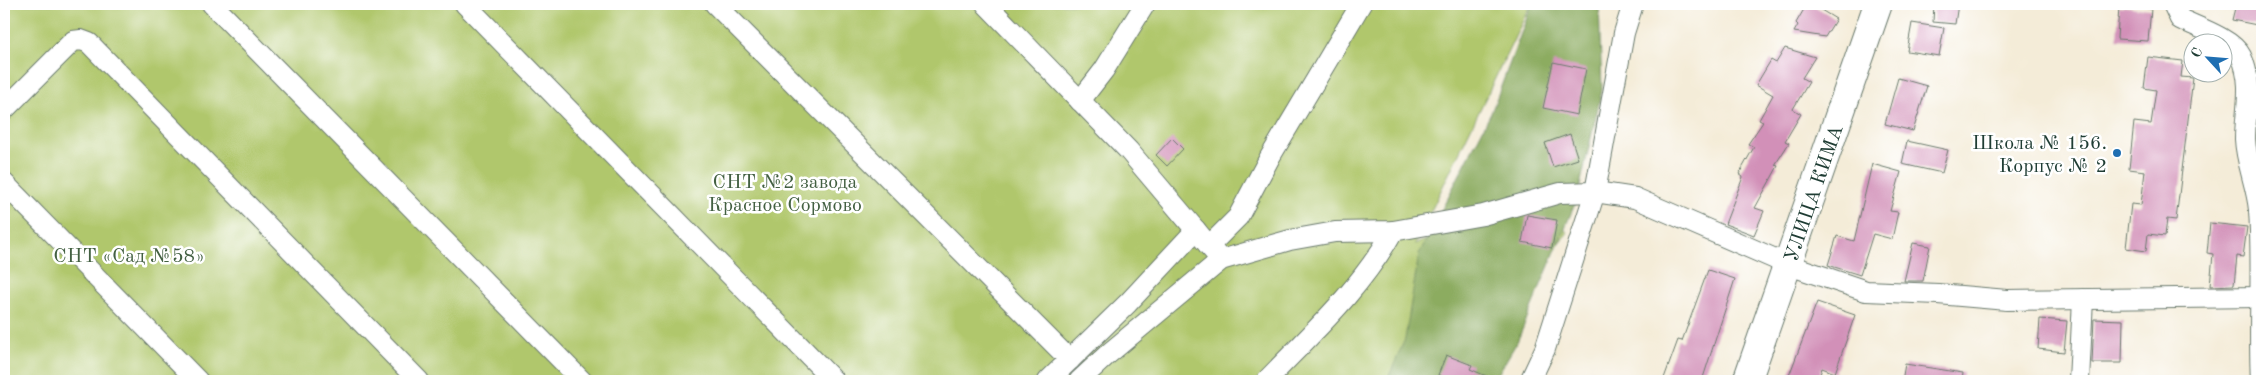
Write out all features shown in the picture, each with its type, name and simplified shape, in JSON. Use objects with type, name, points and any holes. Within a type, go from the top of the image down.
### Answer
[{"type":"main road","name":"УЛИЦА КИМА","points":[[1747,381],[1878,4]]},
{"type":"street","points":[[212,4],[582,381]]},
{"type":"street","points":[[464,4],[834,381]]},
{"type":"street","points":[[716,4],[1070,360]]},
{"type":"street","points":[[986,4],[1129,151],[1215,253]]},
{"type":"street","points":[[1080,100],[1104,70],[1145,4]]},
{"type":"street","points":[[1079,381],[1215,253],[1238,217],[1274,149],[1361,4]]},
{"type":"street","points":[[1530,381],[1544,349],[1595,192],[1624,33],[1633,4]]},
{"type":"street","points":[[2174,4],[2180,19],[2224,39],[2241,55],[2256,90],[2245,140],[2259,208],[2262,297],[2259,350],[2261,381]]},
{"type":"street","points":[[4,110],[73,41],[81,40],[89,43],[419,381]]},
{"type":"street","points":[[4,183],[198,381]]},
{"type":"street","points":[[1215,253],[1335,232],[1393,231],[1483,215],[1560,193],[1595,192],[1635,198],[1788,265],[1866,291],[1938,294],[2007,300],[2262,297]]},
{"type":"street","points":[[1048,381],[1128,303],[1196,230]]},
{"type":"street","points":[[1266,381],[1354,289],[1378,258],[1393,231]]},
{"type":"street","points":[[2079,381],[2083,298]]},
{"type":"green space","name":"СНТ №2 завода Красное Сормово","points":[[4,4],[1531,4],[1415,244],[1552,196],[1567,234],[1426,381],[4,381]]},
{"type":"green space","points":[[1532,4],[1599,4],[1602,90],[1577,199],[1517,342],[1494,381],[1387,381],[1405,339],[1419,254],[1491,113]]},
{"type":"building","points":[[1807,4],[1811,4],[1836,19],[1825,37],[1794,32],[1798,25],[1796,23]]},
{"type":"building","points":[[1934,4],[1958,4],[1955,24],[1933,22]]},
{"type":"building","points":[[2236,4],[2262,4],[2262,26],[2232,20]]},
{"type":"building","points":[[2119,6],[2151,9],[2148,41],[2117,39]]},
{"type":"building","points":[[1912,23],[1944,28],[1939,56],[1907,51]]},
{"type":"building","points":[[1785,48],[1815,57],[1802,78],[1809,82],[1793,109],[1801,114],[1785,141],[1789,143],[1775,165],[1778,166],[1755,208],[1764,211],[1754,235],[1725,224],[1743,177],[1739,174],[1754,147],[1748,144],[1763,122],[1759,120],[1773,95],[1756,85],[1771,60],[1776,63]]},
{"type":"building","points":[[2148,57],[2183,61],[2181,77],[2184,77],[2184,82],[2193,82],[2176,220],[2167,219],[2165,236],[2148,234],[2146,251],[2126,248],[2131,204],[2141,205],[2145,171],[2129,169],[2134,122],[2151,124],[2156,90],[2144,88]]},
{"type":"building","points":[[1553,62],[1586,69],[1577,115],[1543,108]]},
{"type":"building","points":[[1898,78],[1927,86],[1913,131],[1885,124]]},
{"type":"building","points":[[1570,134],[1578,159],[1553,167],[1545,143]]},
{"type":"building","points":[[1172,138],[1183,149],[1167,166],[1156,155]]},
{"type":"building","points":[[1907,141],[1948,150],[1942,173],[1902,164]]},
{"type":"building","points":[[1872,164],[1901,172],[1890,211],[1898,212],[1892,239],[1873,234],[1860,275],[1828,265],[1837,236],[1854,241]]},
{"type":"building","points":[[1527,215],[1557,220],[1552,248],[1522,242]]},
{"type":"building","points":[[2210,223],[2247,227],[2243,257],[2237,256],[2234,285],[2210,286],[2213,254],[2207,253]]},
{"type":"building","points":[[1913,243],[1930,246],[1923,281],[1904,281]]},
{"type":"building","points":[[1708,270],[1735,279],[1702,381],[1663,381],[1678,340],[1682,341]]},
{"type":"building","points":[[1817,302],[1855,315],[1835,373],[1822,368],[1818,381],[1787,381]]},
{"type":"building","points":[[2040,319],[2067,321],[2064,352],[2038,349]]},
{"type":"building","points":[[2094,319],[2123,320],[2122,363],[2092,363]]},
{"type":"building","points":[[1446,355],[1472,365],[1470,369],[1498,381],[1455,381],[1438,375]]},
{"type":"building","points":[[1905,364],[1963,373],[1962,381],[1902,381]]},
{"type":"place","name":"Школа № 156. Корпус № 2","points":[[2117,153]]},
{"type":"park label","name":"СНТ «Сад №58»","points":[[129,255]]}]
